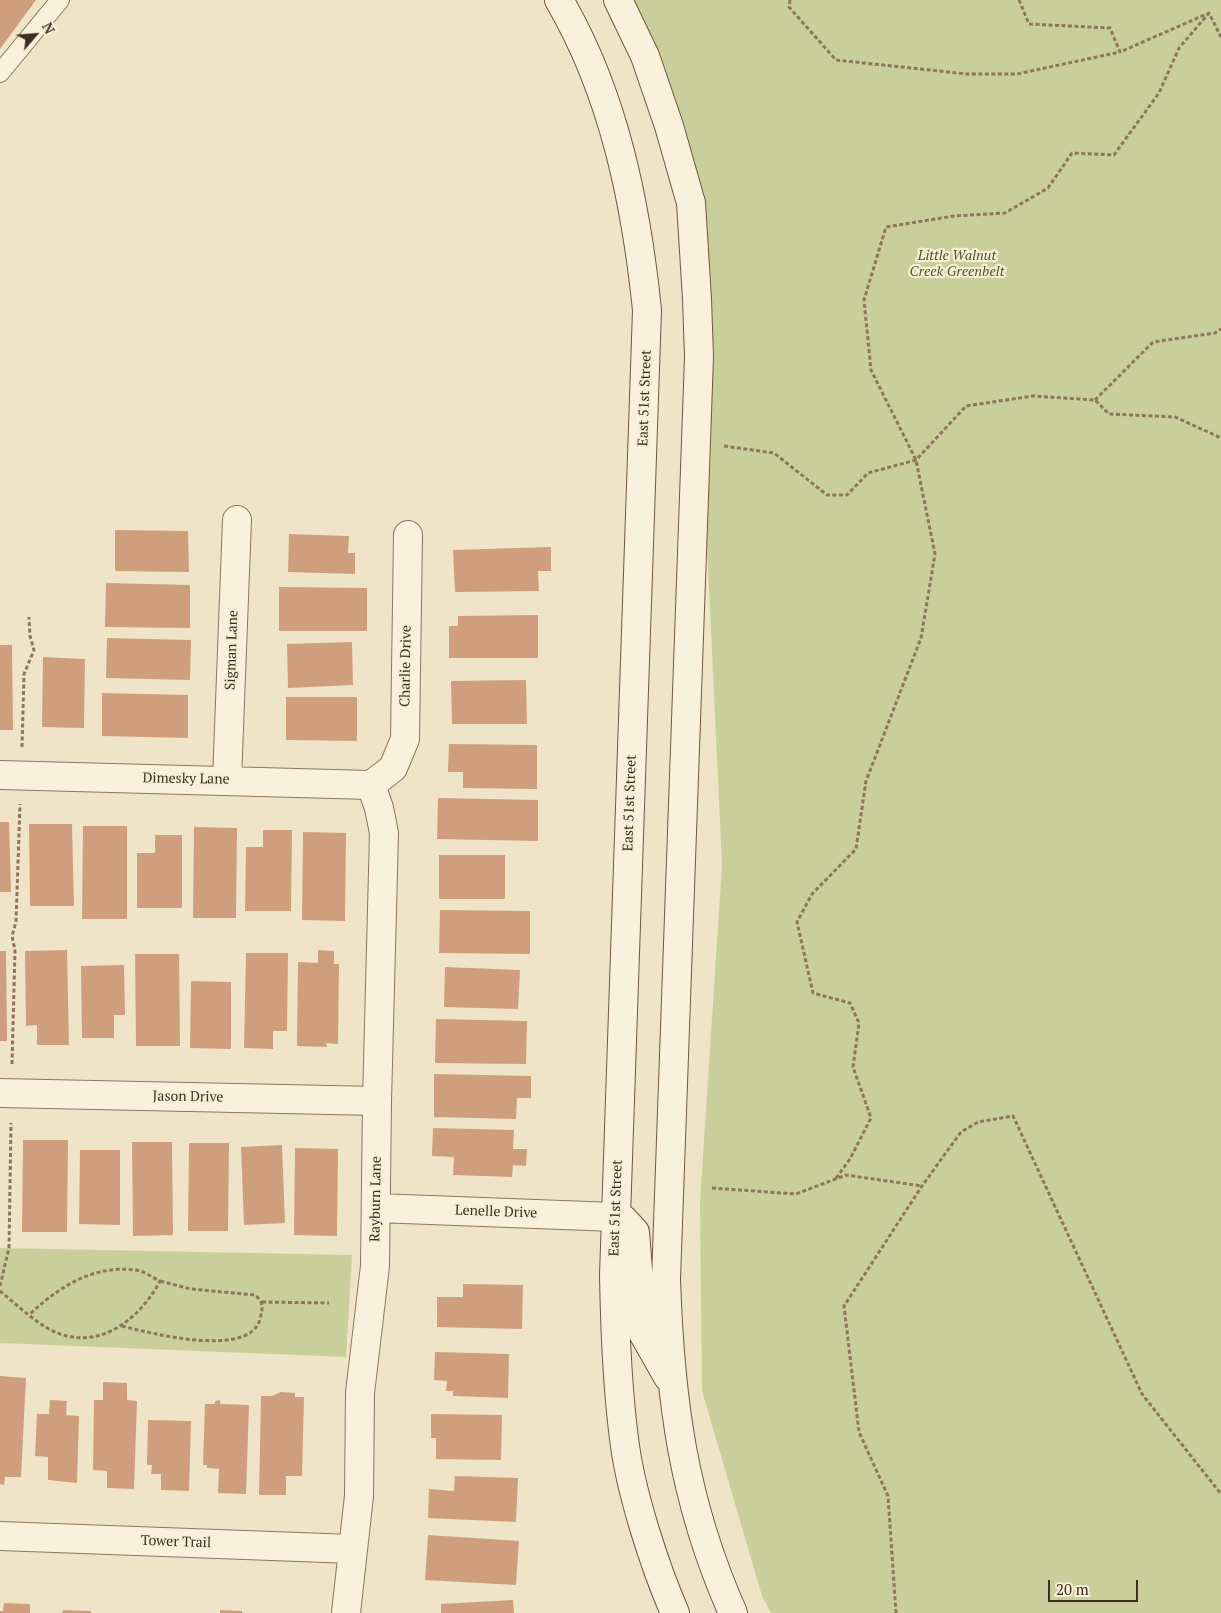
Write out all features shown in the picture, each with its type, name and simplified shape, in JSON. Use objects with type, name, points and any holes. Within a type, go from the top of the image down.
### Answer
[{"type":"street","name":"East 51st Street","points":[[559,0],[596,76],[620,149],[634,211],[647,310],[614,1275],[616,1358],[626,1447],[642,1518],[675,1613]]},
{"type":"street","points":[[618,0],[645,56],[669,126],[691,203],[699,357],[666,1279],[669,1356],[678,1433],[693,1504],[715,1573],[733,1613]]},
{"type":"street","name":"Sigman Lane","points":[[228,780],[236,520]]},
{"type":"street","name":"Charlie Drive","points":[[371,785],[393,768],[405,739],[408,535]]},
{"type":"street","name":"Dimesky Lane","points":[[0,775],[371,785]]},
{"type":"street","name":"Rayburn Lane","points":[[346,1613],[359,1496],[360,1392],[375,1266],[377,1208],[377,1101],[384,833],[379,808],[371,785]]},
{"type":"street","name":"Jason Drive","points":[[8,1092],[377,1101]]},
{"type":"street","name":"Lenelle Drive","points":[[377,1208],[615,1217]]},
{"type":"street","points":[[615,1217],[622,1219],[635,1232],[643,1333],[672,1385]]},
{"type":"street","name":"Tower Trail","points":[[0,1536],[353,1549]]},
{"type":"lane","points":[[0,73],[60,0]]},
{"type":"path","points":[[790,0],[789,7],[836,60],[940,72],[1017,74],[1120,52],[1209,13]]},
{"type":"path","points":[[1019,0],[1030,24],[1110,28],[1120,52]]},
{"type":"path","points":[[1209,13],[1221,37]]},
{"type":"path","points":[[836,1178],[850,1159],[871,1118],[852,1067],[859,1024],[850,1003],[813,993],[797,922],[812,894],[856,849],[866,781],[889,717],[921,638],[935,554],[916,460],[871,370],[864,300],[886,227],[954,216],[1005,213],[1048,188],[1072,153],[1114,155],[1159,94],[1179,48],[1209,13]]},
{"type":"path","points":[[1095,400],[1153,342],[1215,333],[1221,329]]},
{"type":"path","points":[[696,445],[737,447],[774,453],[827,495],[847,495],[868,473],[916,460],[966,406],[1033,396],[1095,400],[1109,414],[1175,417],[1221,438]]},
{"type":"path","points":[[22,753],[24,674],[34,650],[30,636],[29,617]]},
{"type":"path","points":[[0,1286],[9,1248],[8,1092],[15,950],[12,936],[16,922],[20,798]]},
{"type":"path","points":[[896,1613],[888,1496],[859,1432],[844,1306],[922,1186],[961,1132],[978,1122],[1013,1116],[1142,1394],[1221,1494]]},
{"type":"path","points":[[712,1188],[796,1194],[846,1174],[922,1186]]},
{"type":"path","points":[[30,1314],[66,1284],[87,1274],[138,1270],[160,1281],[191,1289],[242,1292],[255,1295],[262,1302],[328,1303]]},
{"type":"path","points":[[0,1291],[58,1334],[79,1338],[106,1334],[121,1326],[138,1313],[160,1281]]},
{"type":"path","points":[[121,1326],[162,1336],[209,1341],[237,1339],[250,1332],[259,1323],[262,1302]]},
{"type":"green space","name":"Little Walnut Creek Greenbelt","points":[[629,0],[1221,0],[1221,1613],[771,1613],[762,1596],[702,1391],[700,1202],[722,865],[691,203]]},
{"type":"green space","points":[[0,1248],[352,1255],[346,1357],[0,1343]]},
{"type":"building","points":[[0,0],[36,0],[0,49]]},
{"type":"building","points":[[115,530],[188,531],[189,572],[115,571]]},
{"type":"building","points":[[289,534],[349,536],[348,553],[355,553],[355,574],[288,572]]},
{"type":"building","points":[[551,547],[551,571],[538,571],[539,591],[455,592],[453,550]]},
{"type":"building","points":[[106,583],[190,585],[190,628],[105,627]]},
{"type":"building","points":[[279,587],[367,588],[367,631],[279,631]]},
{"type":"building","points":[[538,615],[538,658],[449,658],[449,626],[458,626],[458,616]]},
{"type":"building","points":[[107,638],[191,640],[190,680],[106,678]]},
{"type":"building","points":[[352,642],[353,685],[288,688],[287,644]]},
{"type":"building","points":[[0,645],[12,645],[13,730],[0,730]]},
{"type":"building","points":[[43,657],[85,659],[84,728],[42,727]]},
{"type":"building","points":[[526,680],[527,724],[452,724],[451,681]]},
{"type":"building","points":[[102,693],[188,695],[188,738],[102,736]]},
{"type":"building","points":[[286,697],[357,697],[357,741],[286,740]]},
{"type":"building","points":[[449,744],[537,745],[537,789],[463,788],[463,772],[448,772]]},
{"type":"building","points":[[438,798],[538,800],[538,841],[437,839]]},
{"type":"building","points":[[0,822],[9,822],[11,892],[0,892]]},
{"type":"building","points":[[29,824],[72,824],[74,906],[30,906]]},
{"type":"building","points":[[83,826],[127,826],[127,919],[82,919]]},
{"type":"building","points":[[194,827],[237,828],[236,918],[193,918]]},
{"type":"building","points":[[263,830],[292,830],[291,911],[245,911],[246,847],[263,847]]},
{"type":"building","points":[[303,832],[346,833],[345,921],[302,920]]},
{"type":"building","points":[[155,835],[182,835],[182,908],[137,908],[137,853],[155,853]]},
{"type":"building","points":[[439,855],[505,855],[505,899],[439,899]]},
{"type":"building","points":[[440,910],[530,911],[530,954],[439,953]]},
{"type":"building","points":[[67,950],[69,1045],[37,1045],[37,1025],[26,1026],[25,951]]},
{"type":"building","points":[[318,950],[334,951],[334,964],[339,964],[338,1044],[326,1043],[327,1047],[297,1046],[298,962],[318,963]]},
{"type":"building","points":[[0,951],[6,951],[7,1041],[0,1041]]},
{"type":"building","points":[[246,953],[288,953],[287,1031],[273,1031],[273,1049],[244,1048]]},
{"type":"building","points":[[135,954],[179,954],[180,1046],[136,1046]]},
{"type":"building","points":[[124,965],[125,1015],[114,1015],[114,1038],[82,1038],[81,966]]},
{"type":"building","points":[[445,967],[520,970],[518,1009],[444,1007]]},
{"type":"building","points":[[191,981],[231,982],[231,1049],[190,1048]]},
{"type":"building","points":[[436,1019],[527,1021],[526,1064],[435,1063]]},
{"type":"building","points":[[434,1074],[531,1076],[531,1098],[517,1098],[516,1119],[434,1117]]},
{"type":"building","points":[[433,1128],[514,1130],[513,1149],[527,1149],[526,1166],[513,1165],[512,1177],[453,1175],[454,1157],[432,1156]]},
{"type":"building","points":[[23,1140],[68,1140],[67,1232],[22,1232]]},
{"type":"building","points":[[132,1142],[172,1142],[173,1235],[133,1236]]},
{"type":"building","points":[[189,1143],[229,1143],[228,1231],[188,1231]]},
{"type":"building","points":[[282,1145],[285,1223],[244,1225],[241,1147]]},
{"type":"building","points":[[295,1148],[338,1149],[337,1236],[294,1235]]},
{"type":"building","points":[[80,1150],[120,1150],[120,1225],[79,1224]]},
{"type":"building","points":[[463,1284],[523,1285],[522,1329],[437,1327],[437,1297],[463,1297]]},
{"type":"building","points":[[435,1352],[509,1354],[508,1398],[453,1396],[453,1391],[446,1391],[447,1381],[434,1380]]},
{"type":"building","points":[[0,1376],[26,1378],[21,1477],[5,1477],[4,1485],[0,1484]]},
{"type":"building","points":[[103,1382],[127,1383],[127,1400],[137,1401],[134,1489],[107,1488],[107,1471],[93,1470],[94,1400],[103,1400]]},
{"type":"building","points":[[281,1392],[295,1393],[295,1397],[304,1397],[302,1476],[286,1476],[286,1495],[259,1495],[261,1396],[272,1396]]},
{"type":"building","points":[[50,1400],[67,1401],[66,1415],[79,1416],[77,1483],[48,1480],[48,1457],[35,1456],[37,1414],[49,1414]]},
{"type":"building","points":[[220,1400],[220,1404],[249,1405],[246,1494],[218,1493],[219,1469],[207,1468],[207,1465],[203,1465],[205,1404],[215,1404],[215,1401]]},
{"type":"building","points":[[431,1414],[502,1415],[501,1460],[436,1459],[436,1438],[431,1438]]},
{"type":"building","points":[[148,1420],[191,1421],[189,1491],[161,1490],[161,1474],[151,1474],[152,1465],[147,1465]]},
{"type":"building","points":[[455,1476],[518,1478],[516,1522],[428,1518],[429,1489],[454,1491]]},
{"type":"building","points":[[428,1535],[519,1541],[516,1585],[425,1580]]},
{"type":"building","points":[[513,1600],[514,1613],[441,1613],[441,1604]]},
{"type":"building","points":[[4,1603],[30,1604],[30,1613],[0,1613],[0,1611],[3,1611]]},
{"type":"building","points":[[63,1610],[91,1611],[91,1613],[62,1613]]},
{"type":"building","points":[[220,1610],[242,1611],[242,1613],[220,1613]]}]
